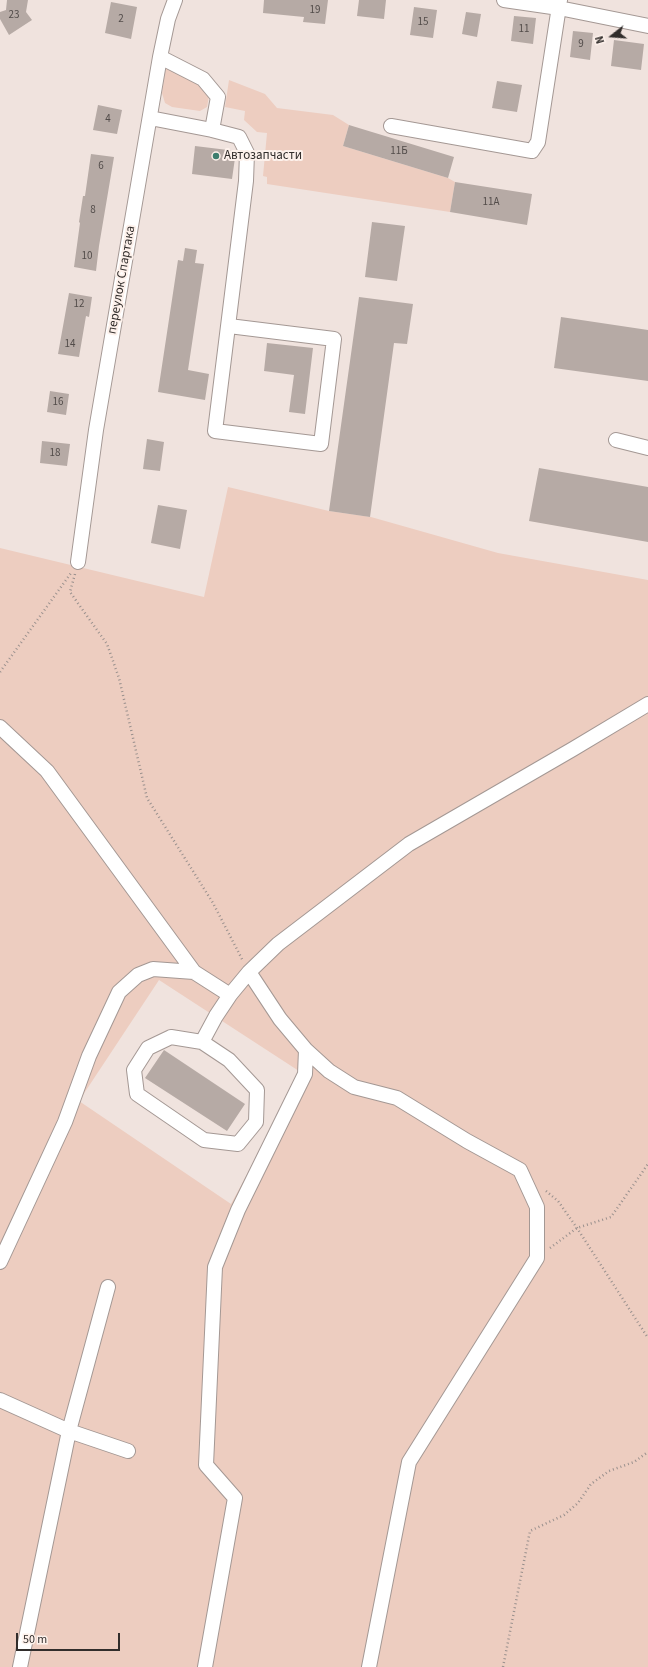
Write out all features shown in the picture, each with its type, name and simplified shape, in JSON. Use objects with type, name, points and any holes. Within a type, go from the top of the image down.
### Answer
[{"type":"street","name":"переулок Спартака","points":[[78,562],[96,430],[160,57],[168,19],[175,0]]},
{"type":"street","points":[[504,0],[560,4],[648,26]]},
{"type":"street","points":[[390,126],[532,151],[538,142],[560,4]]},
{"type":"street","points":[[160,57],[203,79],[218,97],[212,130]]},
{"type":"street","points":[[150,118],[212,130],[239,137],[247,153],[246,181],[228,326],[215,431],[321,444],[334,339],[228,326]]},
{"type":"street","points":[[616,440],[648,448]]},
{"type":"street","points":[[202,1042],[216,1016],[230,996],[249,972],[278,944],[408,844],[648,704]]},
{"type":"street","points":[[0,728],[47,771],[194,972],[230,996]]},
{"type":"street","points":[[0,1262],[65,1122],[89,1056],[119,992],[138,975],[153,969],[194,972]]},
{"type":"street","points":[[249,972],[280,1019],[306,1050],[329,1071],[354,1087],[397,1098],[467,1141],[520,1170],[537,1207],[537,1258],[409,1462],[369,1667]]},
{"type":"street","points":[[171,1036],[202,1042],[229,1060],[257,1090],[256,1122],[238,1144],[204,1140],[137,1094],[134,1070],[148,1048],[171,1036]]},
{"type":"street","points":[[205,1667],[235,1498],[206,1465],[215,1267],[238,1210],[305,1074],[306,1050]]},
{"type":"street","points":[[20,1667],[69,1431],[108,1287]]},
{"type":"street","points":[[0,1400],[69,1431],[128,1451]]},
{"type":"path","points":[[0,672],[78,562]]},
{"type":"path","points":[[78,562],[70,592],[107,644],[119,678],[147,798],[213,903],[249,972]]},
{"type":"path","points":[[537,1258],[577,1228],[611,1217],[648,1164]]},
{"type":"path","points":[[542,1188],[558,1201],[648,1338]]},
{"type":"path","points":[[503,1667],[530,1531],[564,1515],[578,1503],[591,1484],[609,1471],[634,1462],[648,1452]]},
{"type":"shaded area","points":[[166,66],[198,83],[209,96],[207,107],[200,111],[172,107],[165,103],[162,93]]},
{"type":"shaded area","points":[[229,80],[265,94],[277,108],[333,115],[349,125],[343,146],[448,178],[455,182],[450,212],[267,184],[267,177],[263,176],[267,133],[257,132],[244,120],[245,111],[225,107]]},
{"type":"shaded area","points":[[228,487],[329,511],[371,517],[498,553],[648,580],[648,1667],[0,1667],[0,548],[204,597]],"holes":[[[159,980],[302,1073],[231,1204],[79,1101]]]},
{"type":"building","points":[[7,0],[28,0],[26,12],[32,20],[9,35],[0,19],[0,12],[6,10]]},
{"type":"building","points":[[264,0],[328,0],[325,24],[303,22],[304,17],[263,13]]},
{"type":"building","points":[[359,0],[386,0],[384,19],[357,16]]},
{"type":"building","points":[[111,2],[137,7],[131,39],[105,33]]},
{"type":"building","points":[[414,7],[437,10],[433,38],[410,35]]},
{"type":"building","points":[[466,12],[481,14],[477,37],[462,34]]},
{"type":"building","points":[[514,16],[536,18],[533,44],[511,41]]},
{"type":"building","points":[[573,31],[593,33],[590,60],[570,57]]},
{"type":"building","points":[[614,40],[644,44],[641,70],[611,66]]},
{"type":"building","points":[[497,81],[522,85],[517,112],[492,108]]},
{"type":"building","points":[[98,105],[122,110],[117,134],[93,130]]},
{"type":"building","points":[[349,125],[454,157],[448,178],[343,146]]},
{"type":"building","points":[[195,146],[236,151],[232,179],[192,174]]},
{"type":"building","points":[[91,154],[114,157],[96,271],[74,267],[79,222],[83,196],[85,196]]},
{"type":"building","points":[[455,182],[532,194],[527,225],[450,212]]},
{"type":"building","points":[[372,222],[405,226],[397,281],[365,277]]},
{"type":"building","points":[[185,248],[197,250],[195,263],[204,264],[188,370],[209,374],[205,400],[158,392],[178,260],[183,261]]},
{"type":"building","points":[[69,293],[92,297],[89,317],[86,316],[79,357],[58,354]]},
{"type":"building","points":[[359,297],[413,304],[407,344],[394,343],[370,517],[329,511]]},
{"type":"building","points":[[561,317],[648,330],[648,381],[554,368]]},
{"type":"building","points":[[267,343],[313,348],[305,414],[289,412],[294,375],[264,371]]},
{"type":"building","points":[[50,391],[69,394],[66,415],[47,412]]},
{"type":"building","points":[[147,439],[164,442],[160,471],[143,469]]},
{"type":"building","points":[[42,441],[70,444],[67,466],[40,463]]},
{"type":"building","points":[[539,468],[648,487],[648,542],[529,521]]},
{"type":"building","points":[[158,505],[187,510],[180,549],[151,543]]},
{"type":"building","points":[[164,1050],[245,1104],[227,1131],[145,1078]]},
{"type":"place","name":"Автозапчасти","points":[[216,156]]}]
